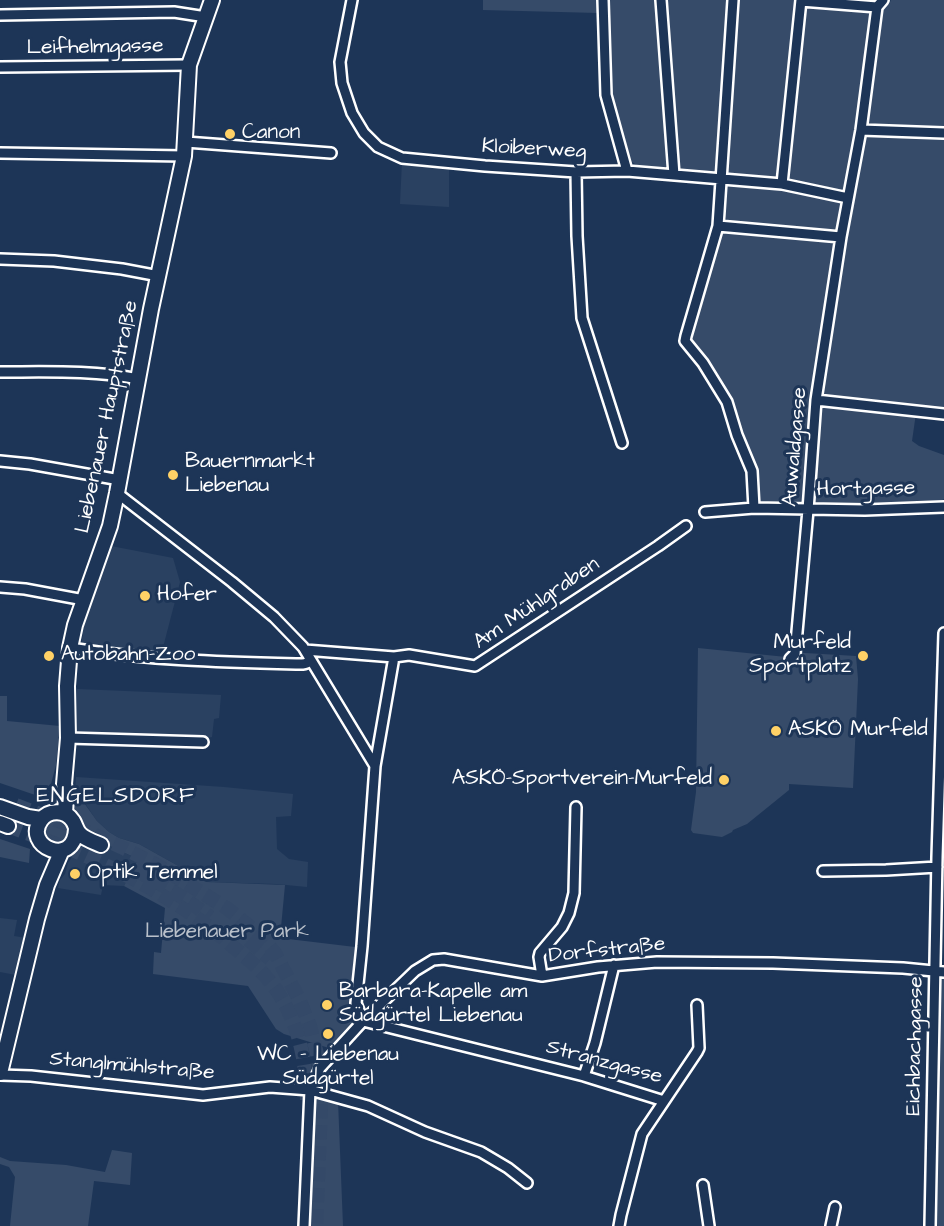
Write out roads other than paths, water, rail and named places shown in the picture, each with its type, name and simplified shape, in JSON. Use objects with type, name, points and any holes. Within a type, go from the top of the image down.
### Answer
[{"type":"main road","name":"Liebenauer Hauptstraße","points":[[49,819],[66,796],[64,784],[68,738],[68,686],[75,650],[75,625],[110,526],[119,487],[185,149],[189,66],[212,0]]},
{"type":"main road","points":[[0,800],[16,806]]},
{"type":"main road","points":[[0,807],[28,817],[73,821],[82,836],[99,848],[66,848],[54,851],[46,848],[39,841],[49,819]]},
{"type":"main road","points":[[3,822],[26,824],[49,819]]},
{"type":"main road","points":[[0,1074],[3,1047],[47,885],[66,848],[76,836],[76,829]]},
{"type":"main road","points":[[46,848],[47,885]]},
{"type":"street","name":"Kloiberweg","points":[[352,0],[340,63],[342,83],[352,113],[364,133],[378,147],[402,158],[576,172],[627,171],[782,184],[848,198]]},
{"type":"street","points":[[603,0],[606,95],[627,171]]},
{"type":"street","points":[[661,0],[674,175]]},
{"type":"street","points":[[705,512],[754,508],[752,471],[737,435],[727,402],[703,363],[686,341],[718,226],[733,0]]},
{"type":"street","points":[[782,184],[801,0],[880,3]]},
{"type":"street","name":"Auwaldgasse","points":[[790,659],[795,654],[816,400],[880,3]]},
{"type":"street","points":[[0,15],[174,12],[206,17]]},
{"type":"street","name":"Leifhelmgasse","points":[[0,67],[189,66]]},
{"type":"street","points":[[861,130],[944,133]]},
{"type":"street","points":[[0,153],[185,149],[331,153]]},
{"type":"street","points":[[576,172],[582,318],[622,443]]},
{"type":"street","points":[[718,226],[841,237]]},
{"type":"street","name":"Liebenauer Hauptstraße","points":[[0,260],[54,261],[159,276]]},
{"type":"street","points":[[0,372],[97,374],[139,379]]},
{"type":"street","points":[[816,400],[944,414]]},
{"type":"street","points":[[0,461],[30,464],[119,487],[274,618],[305,650],[375,766]]},
{"type":"street","name":"Hortgasse","points":[[754,508],[865,510],[944,507]]},
{"type":"street","name":"Am Mühlgraben","points":[[305,650],[394,657],[409,655],[475,666],[686,526]]},
{"type":"street","points":[[0,587],[26,588],[84,600]]},
{"type":"street","name":"Eichbachgasse","points":[[930,1226],[939,971],[937,867],[941,856],[944,633]]},
{"type":"street","points":[[75,650],[194,661],[305,664],[310,660]]},
{"type":"street","points":[[363,1022],[356,1003],[375,766],[394,657]]},
{"type":"street","points":[[68,738],[203,742]]},
{"type":"street","points":[[542,976],[538,957],[566,920],[574,893],[576,807]]},
{"type":"street","points":[[823,871],[937,867]]},
{"type":"street","name":"Dorfstraße","points":[[310,1090],[320,1068],[363,1022],[415,971],[433,960],[444,959],[542,976],[614,965],[657,962],[773,963],[939,971]]},
{"type":"street","points":[[584,1076],[614,965]]},
{"type":"street","name":"Stranzgasse","points":[[363,1022],[584,1076],[664,1101],[699,1048],[696,1005]]},
{"type":"street","name":"Stanglmühlstraße","points":[[0,1074],[203,1095],[270,1087],[310,1090],[369,1107],[425,1132],[481,1152],[508,1168],[527,1183]]},
{"type":"street","points":[[304,1226],[310,1090]]},
{"type":"street","points":[[619,1226],[642,1134],[664,1101]]},
{"type":"street","points":[[703,1185],[709,1226]]},
{"type":"street","points":[[831,1226],[835,1207]]},
{"type":"tunnel","points":[[16,805],[93,834],[157,865],[228,909],[259,934],[275,953],[299,999],[310,1026],[317,1054],[321,1081],[321,1108],[316,1226]]},
{"type":"tunnel","points":[[8,826],[77,852],[138,882],[197,918],[253,964],[281,997],[294,1026],[303,1057],[307,1104]]},
{"type":"tunnel","points":[[135,870],[210,917]]},
{"type":"tunnel","points":[[233,926],[270,959]]},
{"type":"place","name":"Canon","points":[[230,134]]},
{"type":"place","name":"Bauernmarkt Liebenau","points":[[173,475]]},
{"type":"place","name":"Hofer","points":[[145,596]]},
{"type":"place","name":"Autobahn-Zoo","points":[[49,656]]},
{"type":"place","name":"Murfeld Sportplatz","points":[[863,656]]},
{"type":"place","name":"ASKÖ Murfeld","points":[[776,731]]},
{"type":"place","name":"ASKÖ-Sportverein-Murfeld","points":[[724,780]]},
{"type":"place","name":"Optik Temmel","points":[[75,874]]},
{"type":"place","name":"Barbara-Kapelle am Südgürtel Liebenau","points":[[327,1005]]},
{"type":"place","name":"WC - Liebenau Südgürtel","points":[[328,1034]]},
{"type":"district","name":"ENGELSDORF","points":[[116,797]]},
{"type":"park label","name":"Liebenauer Park","points":[[227,933]]}]
